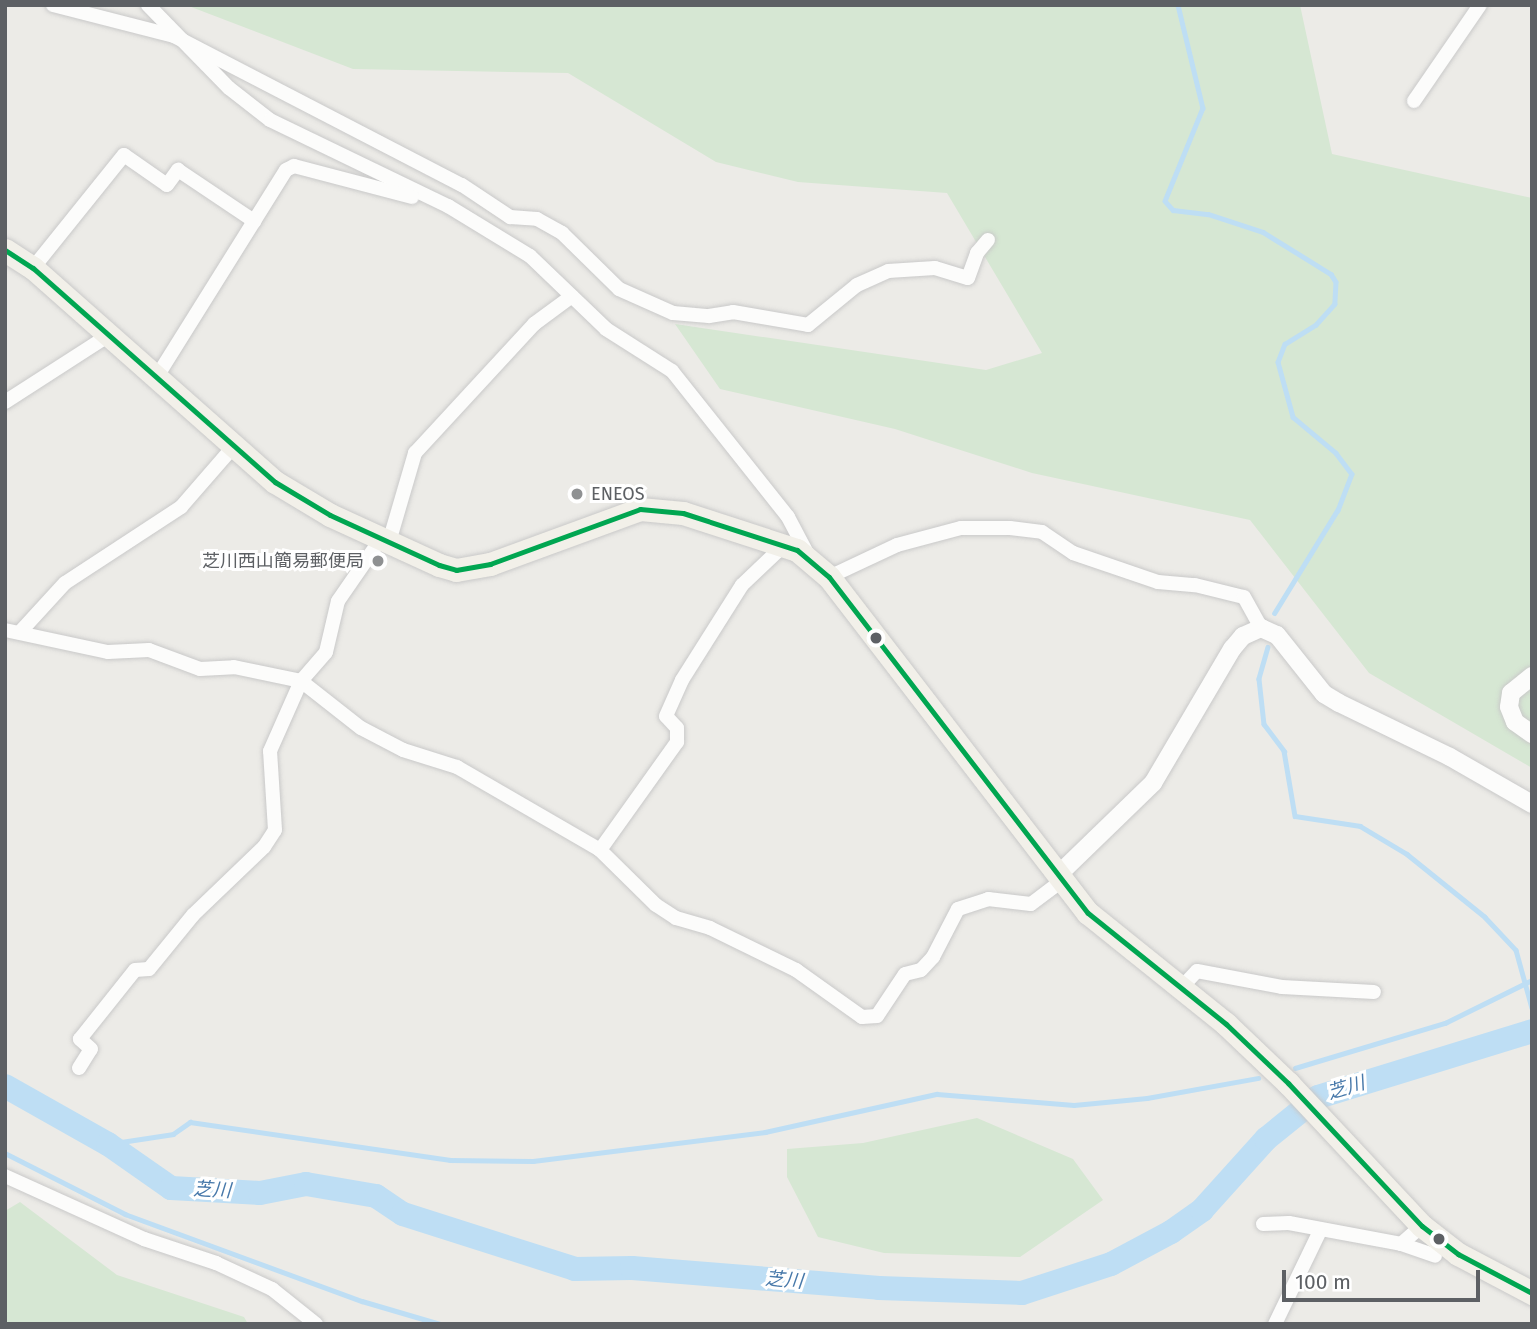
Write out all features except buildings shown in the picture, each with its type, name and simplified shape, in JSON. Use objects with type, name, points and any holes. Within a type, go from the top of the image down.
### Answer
[{"type":"main road","points":[[5,250],[33,268],[234,446],[303,500],[439,565],[472,569],[628,511],[668,509],[785,544],[821,570],[1088,913],[1181,988],[1289,1083],[1375,1180],[1422,1226],[1458,1254],[1532,1293]]},
{"type":"street","points":[[53,5],[174,36],[462,185],[510,217],[537,219],[562,233],[619,289],[673,313],[709,316],[733,312],[808,325],[857,285],[888,271],[935,268],[968,278],[977,253],[988,240]]},
{"type":"street","points":[[148,5],[174,36],[270,120],[435,202],[530,256],[606,330],[672,371],[788,517],[821,570],[897,545],[961,528],[1010,528],[1042,532],[1073,553],[1157,582],[1195,585],[1244,597],[1261,628],[1277,635],[1324,694],[1532,804]]},
{"type":"street","points":[[1413,101],[1480,5]]},
{"type":"street","points":[[33,268],[124,155],[167,186],[178,170],[254,220]]},
{"type":"street","points":[[156,378],[254,220],[294,166],[435,202]]},
{"type":"street","points":[[79,1068],[91,1049],[80,1039],[135,970],[149,969],[193,915],[264,847],[275,830],[270,751],[302,681],[326,652],[338,601],[385,540],[415,453],[534,324],[572,296]]},
{"type":"street","points":[[5,402],[109,335]]},
{"type":"street","points":[[21,631],[65,583],[181,507],[234,446]]},
{"type":"street","points":[[600,850],[677,742],[677,729],[666,716],[682,680],[742,585],[785,544]]},
{"type":"street","points":[[5,630],[21,631],[108,652],[149,650],[200,669],[234,667],[302,681],[361,728],[403,750],[457,767],[600,850],[656,905],[796,970],[862,1017],[877,1016],[905,974],[921,970],[933,957],[958,909],[988,899],[1031,904],[1059,878],[1153,783],[1232,649],[1243,636],[1261,628]]},
{"type":"street","points":[[1532,676],[1511,693],[1509,707],[1516,722],[1532,734]]},
{"type":"street","points":[[1181,988],[1198,971],[1282,987],[1374,992]]},
{"type":"street","points":[[5,1176],[144,1240],[216,1263],[261,1284],[316,1324]]},
{"type":"street","points":[[1263,1224],[1289,1223],[1320,1231],[1401,1244],[1435,1256]]},
{"type":"street","points":[[1401,1244],[1422,1226]]},
{"type":"street","points":[[1275,1324],[1320,1231]]},
{"type":"green space","points":[[186,5],[1300,5],[1332,154],[1532,198],[1532,768],[1369,673],[1250,520],[1032,473],[895,429],[720,389],[675,324],[986,370],[1042,353],[947,193],[798,182],[716,162],[568,73],[353,69]]},
{"type":"green space","points":[[977,1118],[1073,1159],[1103,1200],[1020,1257],[884,1253],[818,1237],[787,1177],[787,1149],[863,1143]]},
{"type":"green space","points":[[20,1202],[117,1275],[244,1317],[248,1324],[5,1324],[5,1211]]},
{"type":"waterway","points":[[1178,5],[1203,108],[1165,201],[1173,210],[1208,214],[1263,232],[1331,274],[1336,282],[1335,304],[1316,325],[1285,344],[1278,362],[1293,417],[1336,453],[1352,474],[1338,510],[1275,613]]},
{"type":"waterway","points":[[1268,647],[1259,679],[1264,724],[1284,751],[1295,816],[1360,826],[1407,854],[1485,917],[1516,950],[1532,1008]]},
{"type":"waterway","points":[[1295,1068],[1445,1023],[1532,980]]},
{"type":"waterway","name":"芝川","points":[[5,1086],[108,1144],[171,1188],[260,1193],[306,1184],[376,1196],[403,1214],[575,1269],[632,1268],[879,1288],[1022,1293],[1111,1264],[1171,1232],[1202,1210],[1266,1139],[1318,1097],[1532,1031]]},
{"type":"waterway","points":[[108,1144],[173,1134],[190,1122],[450,1160],[533,1161],[765,1132],[937,1094],[1074,1105],[1147,1098],[1258,1078]]},
{"type":"waterway","points":[[5,1153],[125,1214],[362,1301],[440,1324]]},
{"type":"transit line","points":[[5,250],[33,268],[275,482],[330,515],[439,565],[456,570],[490,564],[640,509],[683,513],[797,550],[829,577],[1088,913],[1226,1024],[1288,1083],[1422,1226],[1458,1254],[1532,1293]]},
{"type":"place","name":"ENEOS","points":[[577,494]]},
{"type":"place","name":"芝川西山簡易郵便局","points":[[378,561]]}]
